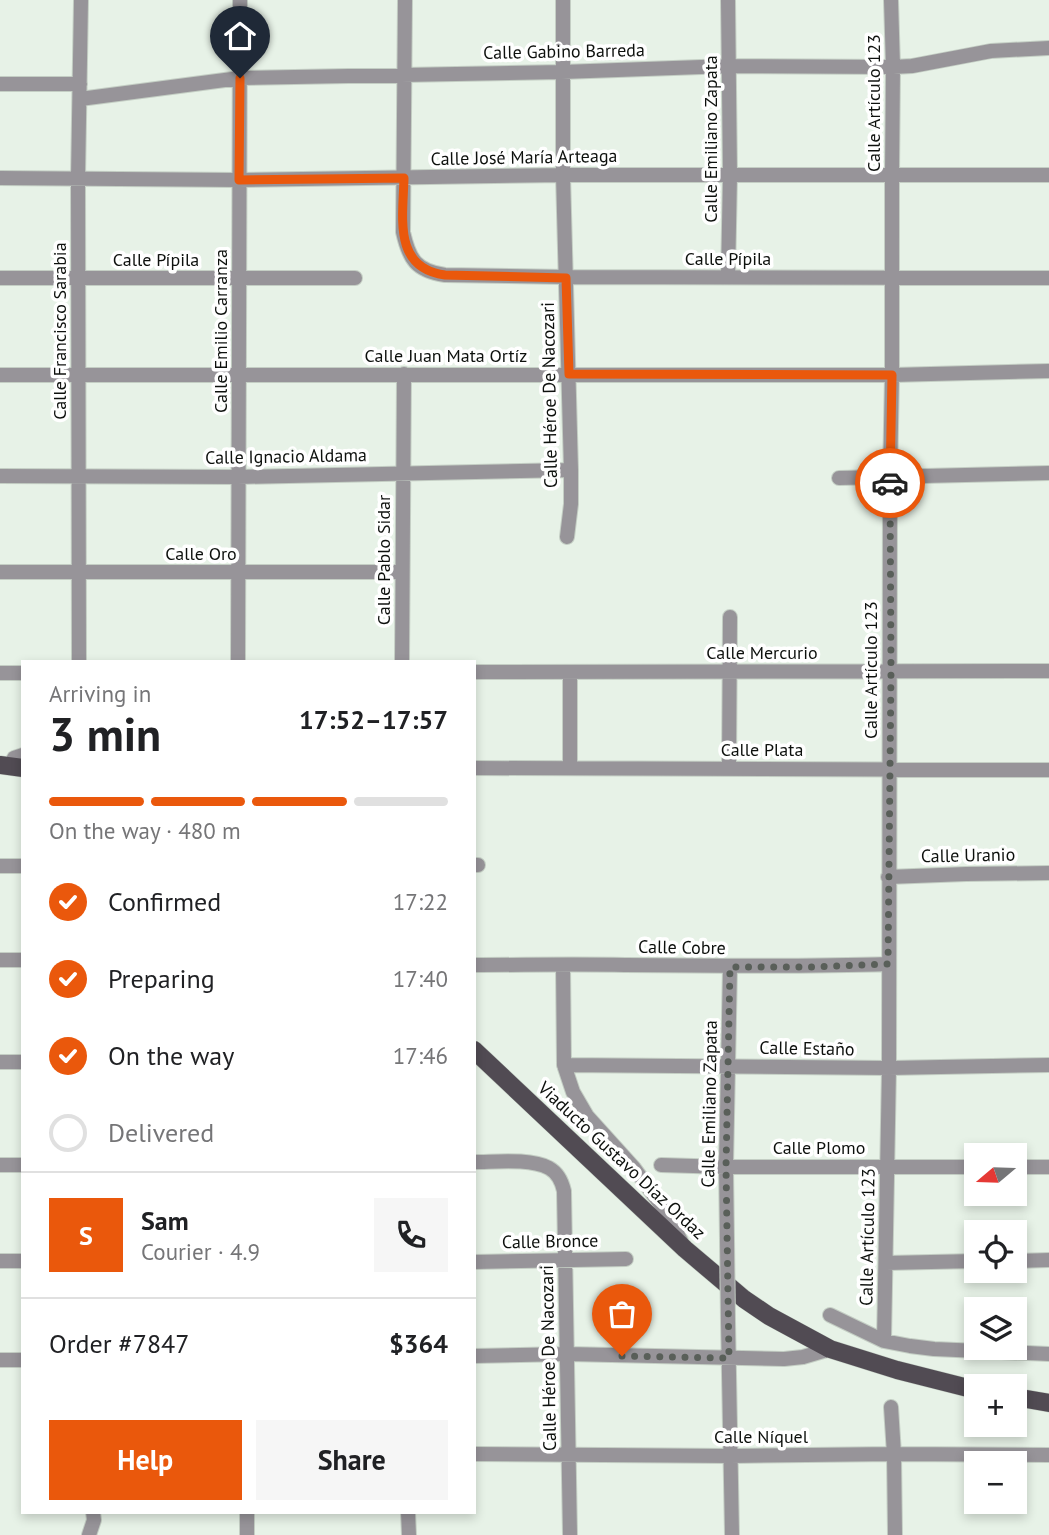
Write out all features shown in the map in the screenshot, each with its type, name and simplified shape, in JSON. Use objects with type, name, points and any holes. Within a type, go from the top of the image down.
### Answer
[{"type":"main road","name":"Viaducto Gustavo Díaz Ordaz","points":[[476,1052],[685,1249],[744,1299],[769,1316],[830,1349],[964,1387]]},
{"type":"main road","points":[[1027,1399],[1049,1403]]},
{"type":"street","name":"Calle Francisco Sarabia","points":[[79,660],[78,179],[81,0]]},
{"type":"street","name":"Calle Emilio Carranza","points":[[238,660],[240,0]]},
{"type":"street","points":[[404,178],[405,0]]},
{"type":"street","name":"Calle Héroe De Nacozari","points":[[563,0],[563,175],[572,470],[566,537]]},
{"type":"street","name":"Calle Emiliano Zapata","points":[[728,277],[729,0]]},
{"type":"street","name":"Calle Artículo 123","points":[[884,1341],[889,1068],[893,67],[891,0]]},
{"type":"street","name":"Calle Gabino Barreda","points":[[0,85],[80,92],[240,78],[729,66],[893,67],[991,51],[1049,48]]},
{"type":"street","name":"Calle José María Arteaga","points":[[0,178],[239,180],[563,175],[1049,175]]},
{"type":"street","name":"Calle Pípila","points":[[404,178],[403,232],[407,248],[419,267],[431,273],[566,278],[1049,278]]},
{"type":"street","name":"Calle Pípila","points":[[0,278],[355,278]]},
{"type":"street","name":"Calle Juan Mata Ortíz","points":[[0,375],[892,375],[1049,371]]},
{"type":"street","name":"Calle Pablo Sidar","points":[[402,660],[404,374]]},
{"type":"street","name":"Calle Ignacio Aldama","points":[[0,476],[238,477],[572,470]]},
{"type":"street","points":[[839,478],[1049,473]]},
{"type":"street","name":"Calle Oro","points":[[0,572],[402,572]]},
{"type":"street","points":[[729,768],[730,617]]},
{"type":"street","name":"Calle Mercurio","points":[[476,672],[1049,671]]},
{"type":"street","points":[[570,672],[570,768]]},
{"type":"street","points":[[0,673],[21,673]]},
{"type":"street","name":"Calle Plata","points":[[476,768],[1049,770]]},
{"type":"street","points":[[0,866],[21,866]]},
{"type":"street","name":"Calle Uranio","points":[[888,877],[1049,873]]},
{"type":"street","points":[[0,960],[21,960]]},
{"type":"street","name":"Calle Cobre","points":[[476,965],[810,967],[888,964]]},
{"type":"street","points":[[563,965],[564,1065],[573,1092],[587,1116],[642,1179],[666,1212],[685,1249]]},
{"type":"street","name":"Calle Emiliano Zapata","points":[[730,967],[726,1167],[732,1535]]},
{"type":"street","points":[[0,1062],[21,1062]]},
{"type":"street","name":"Calle Estaño","points":[[564,1065],[889,1068],[1049,1065]]},
{"type":"street","name":"Calle Héroe De Nacozari","points":[[476,1162],[531,1163],[549,1168],[556,1174],[564,1191],[570,1535]]},
{"type":"street","points":[[0,1165],[21,1165]]},
{"type":"street","name":"Calle Plomo","points":[[662,1165],[964,1167]]},
{"type":"street","points":[[1027,1167],[1049,1167]]},
{"type":"street","name":"Calle Bronce","points":[[476,1262],[626,1259]]},
{"type":"street","points":[[1027,1261],[1049,1260]]},
{"type":"street","points":[[0,1261],[21,1261]]},
{"type":"street","points":[[886,1263],[964,1261]]},
{"type":"street","points":[[830,1315],[884,1341],[921,1348],[1049,1353]]},
{"type":"street","points":[[476,1356],[568,1354],[784,1359],[830,1349]]},
{"type":"street","points":[[0,1360],[21,1360]]},
{"type":"street","points":[[891,1408],[895,1535]]},
{"type":"street","name":"Calle Níquel","points":[[476,1454],[1049,1455]]},
{"type":"street","points":[[89,1535],[93,1514]]},
{"type":"street","points":[[247,1514],[247,1535]]},
{"type":"street","points":[[408,1514],[409,1535]]},
{"type":"way so far","points":[[622,1356],[729,1358],[726,1167],[730,967],[888,964],[890,483]]},
{"type":"route","points":[[240,78],[239,180],[404,178],[403,232],[412,259],[419,267],[431,273],[445,275],[566,278],[569,374],[892,375],[890,483]]}]
